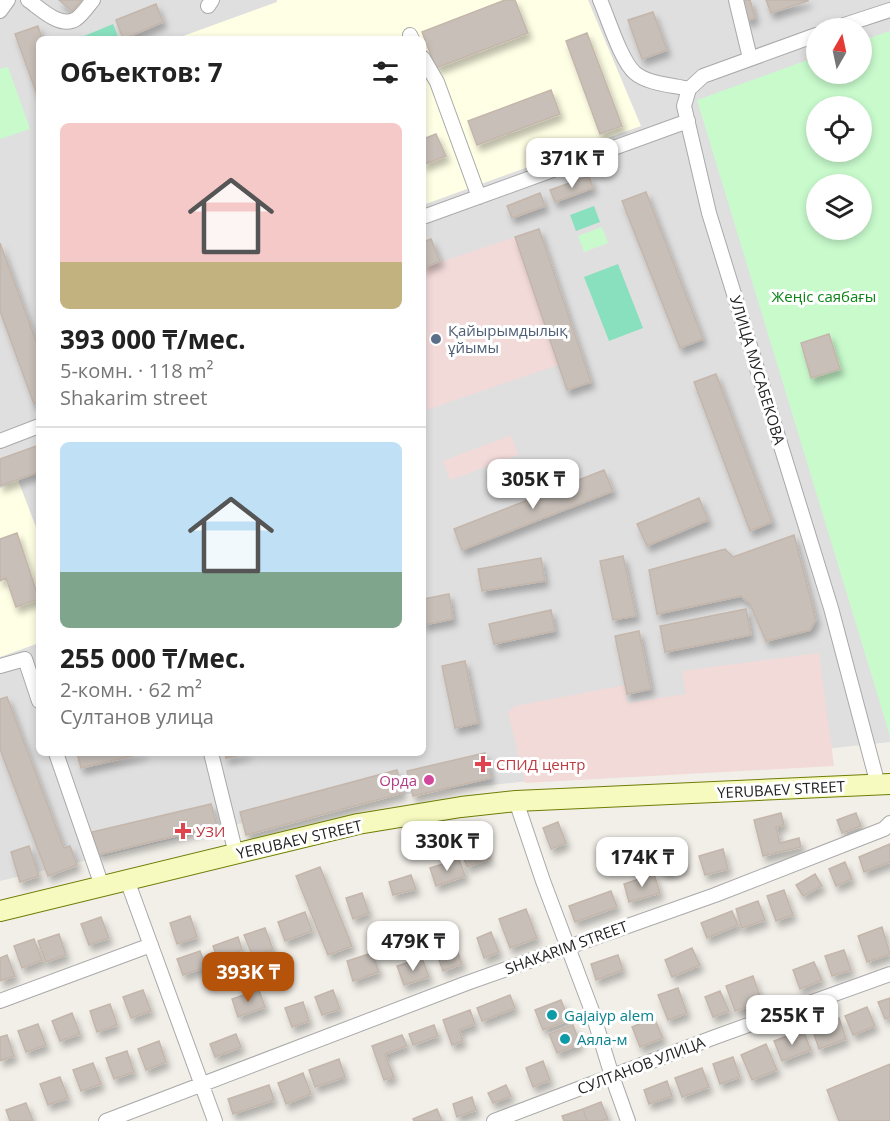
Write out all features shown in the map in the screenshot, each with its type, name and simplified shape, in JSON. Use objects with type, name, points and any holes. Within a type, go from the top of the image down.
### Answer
[{"type":"main road","name":"YERUBAEV STREET","points":[[0,911],[358,824],[516,801],[884,784]]},
{"type":"street","points":[[0,11],[8,0]]},
{"type":"street","points":[[28,0],[57,20],[67,22],[76,19],[93,0]]},
{"type":"street","points":[[600,0],[626,63],[636,74],[652,81],[689,89],[703,75],[806,38]]},
{"type":"street","points":[[735,0],[750,58]]},
{"type":"street","points":[[866,18],[890,10]]},
{"type":"street","points":[[426,63],[437,82],[479,197]]},
{"type":"street","name":"УЛИЦА МУСАБЕКОВА","points":[[689,89],[684,106],[709,213],[884,784]]},
{"type":"street","points":[[426,216],[688,121]]},
{"type":"street","points":[[0,441],[36,427]]},
{"type":"street","points":[[0,666],[25,658],[36,692]]},
{"type":"street","points":[[57,756],[102,886]]},
{"type":"street","points":[[212,756],[236,854]]},
{"type":"street","points":[[516,801],[543,881],[592,1011],[628,1121]]},
{"type":"street","name":"SHAKARIM STREET","points":[[106,1121],[568,946],[745,883],[884,829],[890,823]]},
{"type":"street","points":[[128,880],[215,1121]]},
{"type":"street","points":[[0,1000],[151,945]]},
{"type":"street","name":"СУЛТАНОВ УЛИЦА","points":[[494,1121],[890,974]]},
{"type":"shaded area","points":[[0,0],[890,0],[890,742],[326,803],[0,881]]},
{"type":"shaded area","points":[[277,0],[588,0],[641,126],[426,204],[426,36],[183,36],[277,2]]},
{"type":"shaded area","name":"Қайырымдылық ұйымы","points":[[515,237],[558,365],[426,410],[426,267]]},
{"type":"shaded area","points":[[511,435],[518,455],[450,480],[443,461]]},
{"type":"shaded area","points":[[18,480],[36,527],[36,644],[0,657],[0,488]]},
{"type":"shaded area","points":[[819,653],[834,766],[525,783],[508,712],[516,706],[625,685],[627,703],[686,694],[682,671]]},
{"type":"green space","points":[[113,24],[118,36],[84,36]]},
{"type":"green space","name":"Жеңіс саябағы","points":[[890,31],[890,736],[697,100],[806,61],[806,84],[872,84],[872,37]]},
{"type":"green space","points":[[8,67],[30,129],[0,139],[0,69]]},
{"type":"green space","points":[[594,206],[600,222],[576,231],[570,215]]},
{"type":"green space","points":[[602,227],[608,243],[584,252],[578,236]]},
{"type":"green space","points":[[618,264],[643,328],[609,341],[584,277]]},
{"type":"building","points":[[59,0],[82,0],[72,11]]},
{"type":"building","points":[[505,0],[515,0],[528,33],[436,68],[426,42],[426,36],[422,32]]},
{"type":"building","points":[[741,0],[750,0],[755,18],[746,21]]},
{"type":"building","points":[[766,0],[808,0],[808,1],[771,13]]},
{"type":"building","points":[[156,4],[163,22],[130,36],[122,36],[116,20]]},
{"type":"building","points":[[653,12],[667,50],[642,59],[628,20]]},
{"type":"building","points":[[38,26],[41,36],[36,36],[36,92],[15,34]]},
{"type":"building","points":[[587,33],[622,126],[600,134],[566,41]]},
{"type":"building","points":[[551,90],[560,114],[477,145],[468,121]]},
{"type":"building","points":[[436,134],[446,156],[426,164],[426,138]]},
{"type":"building","points":[[589,176],[593,188],[555,202],[550,190]]},
{"type":"building","points":[[646,192],[703,339],[680,348],[622,201]]},
{"type":"building","points":[[540,193],[545,206],[512,218],[507,206]]},
{"type":"building","points":[[539,229],[591,382],[567,390],[515,237]]},
{"type":"building","points":[[431,239],[440,261],[426,267],[426,241]]},
{"type":"building","points":[[0,243],[36,341],[36,403],[34,404],[0,311]]},
{"type":"building","points":[[829,334],[840,369],[811,378],[801,343]]},
{"type":"building","points":[[716,374],[772,522],[750,531],[694,382]]},
{"type":"building","points":[[36,446],[36,473],[0,486],[0,459]]},
{"type":"building","points":[[604,470],[613,491],[462,550],[454,529]]},
{"type":"building","points":[[699,498],[708,520],[647,546],[637,524]]},
{"type":"building","points":[[17,533],[36,590],[36,600],[16,607],[6,578],[0,581],[0,539]]},
{"type":"building","points":[[794,535],[816,620],[810,630],[766,641],[750,604],[741,596],[657,614],[649,570],[725,549],[733,557]]},
{"type":"building","points":[[623,556],[636,616],[613,620],[600,561]]},
{"type":"building","points":[[541,558],[545,581],[482,591],[478,569]]},
{"type":"building","points":[[449,594],[453,619],[426,624],[426,598]]},
{"type":"building","points":[[746,609],[751,635],[665,652],[660,626]]},
{"type":"building","points":[[551,610],[555,631],[494,644],[489,624]]},
{"type":"building","points":[[639,631],[651,689],[627,694],[615,636]]},
{"type":"building","points":[[465,661],[478,723],[455,728],[442,666]]},
{"type":"building","points":[[7,697],[64,848],[70,846],[77,865],[48,876],[0,749],[0,699]]},
{"type":"building","points":[[485,753],[491,778],[413,796],[407,771]]},
{"type":"building","points":[[78,756],[132,756],[81,768]]},
{"type":"building","points":[[397,770],[403,793],[246,835],[240,812]]},
{"type":"building","points":[[211,804],[217,826],[97,855],[92,832]]},
{"type":"building","points":[[781,813],[784,825],[776,827],[780,843],[799,838],[801,847],[763,856],[754,820]]},
{"type":"building","points":[[856,813],[861,826],[842,833],[837,820]]},
{"type":"building","points":[[558,822],[566,843],[551,849],[543,828]]},
{"type":"building","points":[[890,844],[890,862],[864,872],[859,857]]},
{"type":"building","points":[[29,846],[39,876],[20,882],[11,852]]},
{"type":"building","points":[[486,848],[490,859],[467,867],[463,856]]},
{"type":"building","points":[[680,848],[685,867],[663,873],[657,854]]},
{"type":"building","points":[[723,849],[728,869],[705,875],[699,856]]},
{"type":"building","points":[[459,859],[465,876],[436,886],[430,868]]},
{"type":"building","points":[[845,862],[852,879],[836,886],[829,869]]},
{"type":"building","points":[[320,867],[352,946],[328,955],[296,876]]},
{"type":"building","points":[[654,874],[660,893],[629,902],[624,884]]},
{"type":"building","points":[[815,874],[822,886],[803,896],[796,885]]},
{"type":"building","points":[[411,875],[416,889],[393,895],[389,882]]},
{"type":"building","points":[[784,890],[793,915],[776,921],[767,896]]},
{"type":"building","points":[[611,891],[617,907],[575,922],[569,906]]},
{"type":"building","points":[[362,893],[369,913],[353,919],[346,898]]},
{"type":"building","points":[[758,901],[765,920],[742,928],[736,909]]},
{"type":"building","points":[[526,909],[537,938],[510,948],[499,919]]},
{"type":"building","points":[[732,911],[738,925],[707,938],[701,923]]},
{"type":"building","points":[[305,912],[312,931],[285,941],[278,922]]},
{"type":"building","points":[[190,916],[197,937],[177,944],[170,923]]},
{"type":"building","points":[[101,917],[109,938],[89,945],[81,924]]},
{"type":"building","points":[[882,927],[890,954],[867,962],[858,936]]},
{"type":"building","points":[[265,928],[273,949],[253,957],[244,935]]},
{"type":"building","points":[[491,932],[499,952],[484,958],[477,938]]},
{"type":"building","points":[[59,934],[66,955],[46,962],[38,941]]},
{"type":"building","points":[[238,937],[242,950],[226,956],[228,963],[220,966],[213,946]]},
{"type":"building","points":[[34,939],[42,960],[22,968],[14,946]]},
{"type":"building","points":[[692,948],[700,965],[672,977],[665,960]]},
{"type":"building","points":[[457,950],[462,964],[443,971],[438,957]]},
{"type":"building","points":[[844,950],[851,970],[832,976],[825,956]]},
{"type":"building","points":[[200,951],[206,967],[183,975],[177,959]]},
{"type":"building","points":[[372,953],[379,972],[353,981],[347,961]]},
{"type":"building","points":[[7,955],[15,976],[0,981],[0,958]]},
{"type":"building","points":[[618,955],[623,970],[596,980],[591,964]]},
{"type":"building","points":[[422,958],[429,977],[404,985],[397,966]]},
{"type":"building","points":[[814,962],[822,980],[800,989],[793,970]]},
{"type":"building","points":[[753,976],[762,1002],[735,1011],[726,986]]},
{"type":"building","points":[[678,988],[687,1013],[668,1020],[658,995]]},
{"type":"building","points":[[143,990],[151,1011],[131,1018],[123,997]]},
{"type":"building","points":[[259,990],[265,1007],[238,1017],[232,999]]},
{"type":"building","points":[[333,990],[340,1009],[322,1015],[315,997]]},
{"type":"building","points":[[720,991],[729,1011],[713,1017],[705,997]]},
{"type":"building","points":[[510,995],[515,1008],[482,1021],[477,1008]]},
{"type":"building","points":[[890,998],[890,1017],[885,1019],[878,1002]]},
{"type":"building","name":"Gajaiyp alem","points":[[561,1000],[569,1020],[543,1030],[535,1010]]},
{"type":"building","points":[[303,1002],[309,1021],[292,1027],[285,1008]]},
{"type":"building","points":[[110,1004],[117,1025],[97,1032],[90,1011]]},
{"type":"building","points":[[867,1007],[875,1026],[853,1035],[845,1016]]},
{"type":"building","points":[[470,1010],[475,1024],[459,1030],[463,1041],[452,1045],[443,1020]]},
{"type":"building","points":[[72,1013],[80,1034],[60,1041],[52,1021]]},
{"type":"building","points":[[654,1018],[663,1038],[640,1047],[632,1027]]},
{"type":"building","points":[[839,1018],[846,1039],[819,1049],[812,1028]]},
{"type":"building","points":[[38,1024],[46,1045],[26,1052],[18,1031]]},
{"type":"building","points":[[434,1025],[438,1036],[413,1045],[409,1034]]},
{"type":"building","name":"Аяла-м","points":[[573,1025],[580,1044],[557,1053],[549,1034]]},
{"type":"building","points":[[803,1030],[811,1050],[782,1061],[774,1041]]},
{"type":"building","points":[[236,1034],[241,1047],[215,1057],[210,1044]]},
{"type":"building","points":[[7,1035],[14,1056],[0,1061],[0,1037]]},
{"type":"building","points":[[402,1035],[407,1046],[385,1054],[394,1077],[384,1080],[372,1046]]},
{"type":"building","points":[[159,1041],[166,1062],[146,1070],[138,1049]]},
{"type":"building","points":[[766,1044],[777,1070],[752,1080],[741,1055]]},
{"type":"building","points":[[127,1051],[134,1072],[114,1079],[106,1058]]},
{"type":"building","points":[[733,1057],[740,1077],[720,1084],[713,1064]]},
{"type":"building","points":[[339,1059],[345,1077],[315,1087],[309,1070]]},
{"type":"building","points":[[543,1061],[550,1080],[533,1087],[526,1068]]},
{"type":"building","points":[[93,1063],[101,1084],[81,1091],[73,1070]]},
{"type":"building","points":[[890,1064],[890,1121],[839,1121],[827,1090]]},
{"type":"building","points":[[702,1068],[709,1087],[682,1097],[675,1078]]},
{"type":"building","points":[[303,1073],[311,1094],[286,1104],[278,1083]]},
{"type":"building","points":[[60,1077],[68,1098],[48,1105],[40,1084]]},
{"type":"building","points":[[667,1081],[672,1096],[649,1104],[644,1090]]},
{"type":"building","points":[[269,1085],[274,1100],[233,1114],[228,1099]]},
{"type":"building","points":[[506,1085],[511,1096],[493,1103],[488,1093]]},
{"type":"building","points":[[472,1097],[476,1110],[457,1117],[453,1104]]},
{"type":"building","points":[[601,1102],[608,1119],[587,1121],[583,1109]]},
{"type":"building","points":[[26,1103],[33,1121],[10,1121],[6,1110]]},
{"type":"building","points":[[437,1109],[442,1121],[414,1121],[413,1119]]},
{"type":"building","points":[[583,1109],[587,1121],[564,1121],[562,1116]]},
{"type":"place","name":"Қайырымдылық ұйымы","points":[[436,339]]},
{"type":"place","name":"СПИД центр","points":[[483,764]]},
{"type":"place","name":"Орда","points":[[429,780]]},
{"type":"place","name":"УЗИ","points":[[183,831]]},
{"type":"place","name":"Gajaiyp alem","points":[[552,1015]]},
{"type":"place","name":"Аяла-м","points":[[565,1039]]}]
